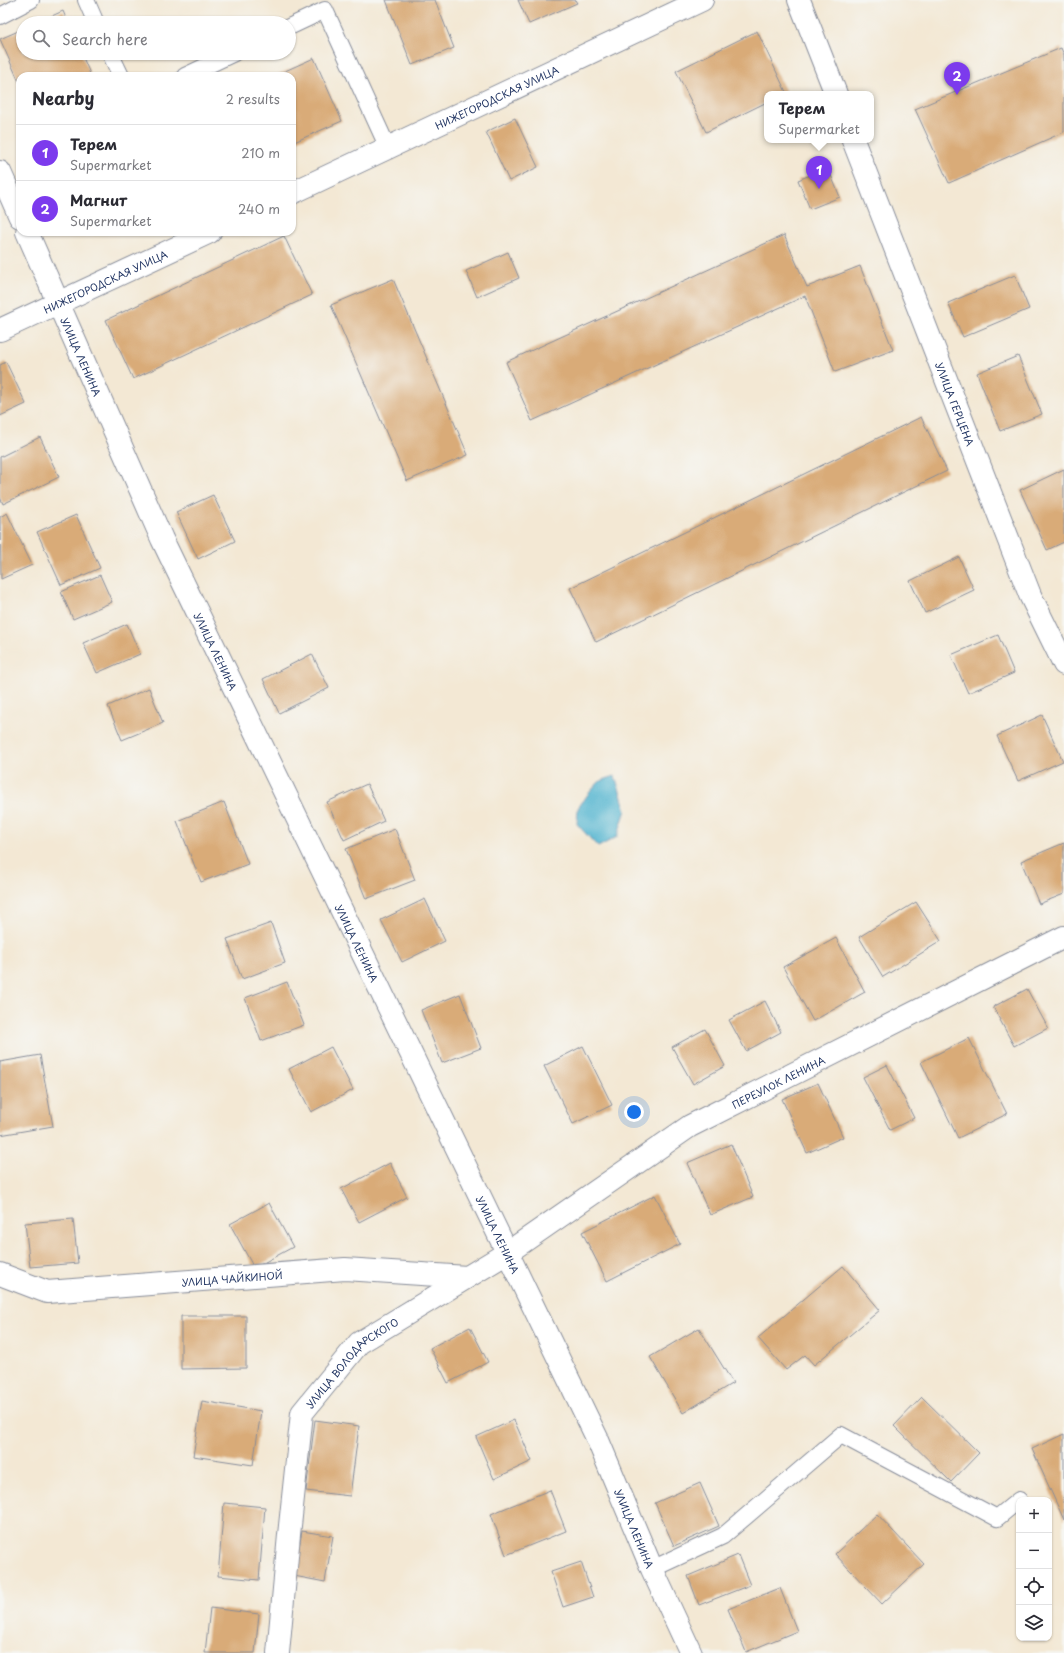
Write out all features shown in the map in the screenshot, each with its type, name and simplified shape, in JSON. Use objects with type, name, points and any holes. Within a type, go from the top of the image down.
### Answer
[{"type":"street","name":"НИЖЕГОРОДСКАЯ УЛИЦА","points":[[296,191],[702,0]]},
{"type":"street","points":[[799,0],[835,91]]},
{"type":"street","name":"УЛИЦА ГЕРЦЕНА","points":[[855,143],[1030,595],[1064,664]]},
{"type":"street","points":[[0,172],[16,208]]},
{"type":"street","name":"УЛИЦА ЛЕНИНА","points":[[28,236],[162,539],[597,1438],[652,1569],[691,1653]]},
{"type":"street","name":"НИЖЕГОРОДСКАЯ УЛИЦА","points":[[0,330],[201,236]]},
{"type":"street","name":"ПЕРЕУЛОК ЛЕНИНА","points":[[507,1253],[690,1126],[1064,937]]},
{"type":"street","name":"УЛИЦА ВОЛОДАРСКОГО","points":[[278,1653],[302,1413],[359,1342],[507,1253]]},
{"type":"street","name":"УЛИЦА ЧАЙКИНОЙ","points":[[0,1274],[47,1292],[345,1269],[467,1277]]},
{"type":"lane","points":[[0,16],[31,0]]},
{"type":"lane","points":[[86,0],[93,16]]},
{"type":"lane","points":[[296,24],[325,10],[388,148]]},
{"type":"lane","points":[[113,60],[119,72]]},
{"type":"lane","points":[[194,72],[219,60]]},
{"type":"lane","points":[[652,1569],[723,1536],[841,1435],[997,1518],[1016,1503]]},
{"type":"water","points":[[615,776],[626,810],[617,837],[598,847],[577,824],[578,808],[600,781]]},
{"type":"building","points":[[386,0],[435,0],[454,48],[412,65]]},
{"type":"building","points":[[518,0],[575,0],[577,3],[529,24]]},
{"type":"building","points":[[63,11],[65,16],[52,16]]},
{"type":"building","points":[[757,31],[786,91],[764,91],[764,103],[706,132],[676,71]]},
{"type":"building","points":[[16,32],[16,60],[84,60],[89,72],[16,72],[16,75],[0,39]]},
{"type":"building","points":[[1061,48],[1064,55],[1064,132],[949,183],[915,109]]},
{"type":"building","points":[[314,58],[342,121],[296,141],[296,72],[283,72]]},
{"type":"building","points":[[515,118],[538,167],[509,181],[486,132]]},
{"type":"building","points":[[828,168],[840,197],[810,209],[798,180]]},
{"type":"building","points":[[784,235],[807,287],[860,266],[893,350],[835,372],[805,296],[532,421],[506,362]]},
{"type":"building","points":[[284,236],[312,295],[133,379],[106,320]]},
{"type":"building","points":[[508,252],[519,278],[477,297],[466,271]]},
{"type":"building","points":[[1015,275],[1029,309],[963,337],[948,303]]},
{"type":"building","points":[[393,279],[468,455],[407,481],[331,305]]},
{"type":"building","points":[[1018,356],[1042,414],[1000,431],[977,373]]},
{"type":"building","points":[[6,362],[26,404],[0,416],[0,365]]},
{"type":"building","points":[[921,417],[947,471],[596,642],[570,588]]},
{"type":"building","points":[[40,437],[59,477],[3,504],[0,497],[0,457]]},
{"type":"building","points":[[1064,469],[1064,542],[1047,550],[1020,490]]},
{"type":"building","points":[[213,495],[235,541],[198,559],[176,512]]},
{"type":"building","points":[[7,513],[32,565],[1,579],[0,517]]},
{"type":"building","points":[[76,515],[100,568],[61,585],[37,532]]},
{"type":"building","points":[[959,557],[974,590],[925,613],[910,581]]},
{"type":"building","points":[[100,575],[112,602],[73,619],[61,592]]},
{"type":"building","points":[[127,624],[140,654],[97,673],[83,643]]},
{"type":"building","points":[[998,635],[1014,673],[968,693],[951,655]]},
{"type":"building","points":[[312,654],[329,688],[279,713],[263,679]]},
{"type":"building","points":[[149,688],[163,723],[122,740],[108,706]]},
{"type":"building","points":[[1042,715],[1063,761],[1018,781],[997,736]]},
{"type":"building","points":[[367,784],[384,821],[344,840],[327,802]]},
{"type":"building","points":[[224,802],[248,864],[201,882],[177,821]]},
{"type":"building","points":[[395,829],[415,880],[366,899],[346,849]]},
{"type":"building","points":[[1064,843],[1064,894],[1039,904],[1021,861]]},
{"type":"building","points":[[425,899],[445,941],[402,962],[381,920]]},
{"type":"building","points":[[916,902],[941,941],[883,977],[859,937]]},
{"type":"building","points":[[271,923],[285,963],[242,979],[227,939]]},
{"type":"building","points":[[836,938],[865,992],[813,1021],[783,967]]},
{"type":"building","points":[[287,982],[304,1025],[261,1041],[245,998]]},
{"type":"building","points":[[1027,989],[1048,1028],[1014,1046],[993,1007]]},
{"type":"building","points":[[460,994],[481,1048],[442,1063],[421,1010]]},
{"type":"building","points":[[765,1001],[781,1032],[746,1051],[729,1020]]},
{"type":"building","points":[[705,1029],[725,1066],[693,1084],[672,1047]]},
{"type":"building","points":[[969,1038],[1007,1114],[958,1138],[921,1062]]},
{"type":"building","points":[[583,1046],[612,1105],[573,1124],[544,1066]]},
{"type":"building","points":[[331,1047],[353,1090],[311,1112],[289,1069]]},
{"type":"building","points":[[40,1055],[53,1126],[0,1135],[0,1062]]},
{"type":"building","points":[[887,1065],[914,1118],[890,1130],[863,1077]]},
{"type":"building","points":[[818,1083],[843,1137],[807,1153],[782,1099]]},
{"type":"building","points":[[731,1144],[753,1197],[710,1215],[687,1163]]},
{"type":"building","points":[[390,1163],[407,1197],[359,1222],[341,1189]]},
{"type":"building","points":[[655,1195],[680,1244],[607,1281],[582,1232]]},
{"type":"building","points":[[269,1203],[293,1247],[254,1268],[230,1224]]},
{"type":"building","points":[[73,1219],[78,1263],[30,1267],[25,1223]]},
{"type":"building","points":[[843,1266],[880,1310],[814,1365],[805,1355],[786,1370],[758,1338]]},
{"type":"building","points":[[181,1316],[246,1316],[246,1368],[181,1369]]},
{"type":"building","points":[[470,1327],[488,1362],[448,1383],[430,1348]]},
{"type":"building","points":[[699,1328],[733,1383],[683,1413],[650,1357]]},
{"type":"building","points":[[922,1397],[979,1453],[951,1482],[894,1426]]},
{"type":"building","points":[[202,1401],[261,1411],[253,1465],[193,1456]]},
{"type":"building","points":[[315,1420],[359,1426],[350,1496],[306,1491]]},
{"type":"building","points":[[514,1420],[532,1461],[494,1479],[476,1437]]},
{"type":"building","points":[[1064,1434],[1064,1520],[1032,1449]]},
{"type":"building","points":[[700,1483],[719,1526],[674,1546],[655,1503]]},
{"type":"building","points":[[550,1490],[566,1531],[506,1555],[491,1514]]},
{"type":"building","points":[[224,1503],[265,1507],[259,1580],[218,1576]]},
{"type":"building","points":[[877,1514],[924,1564],[882,1604],[835,1554]]},
{"type":"building","points":[[302,1531],[333,1536],[325,1582],[294,1576]]},
{"type":"building","points":[[738,1555],[750,1585],[699,1605],[688,1576]]},
{"type":"building","points":[[581,1562],[593,1597],[563,1607],[551,1572]]},
{"type":"building","points":[[780,1588],[797,1631],[746,1652],[728,1609]]},
{"type":"building","points":[[210,1608],[259,1614],[255,1653],[205,1653]]},
{"type":"place","name":"Магнит","points":[[957,95]]},
{"type":"place","name":"Терем","points":[[819,189]]}]
